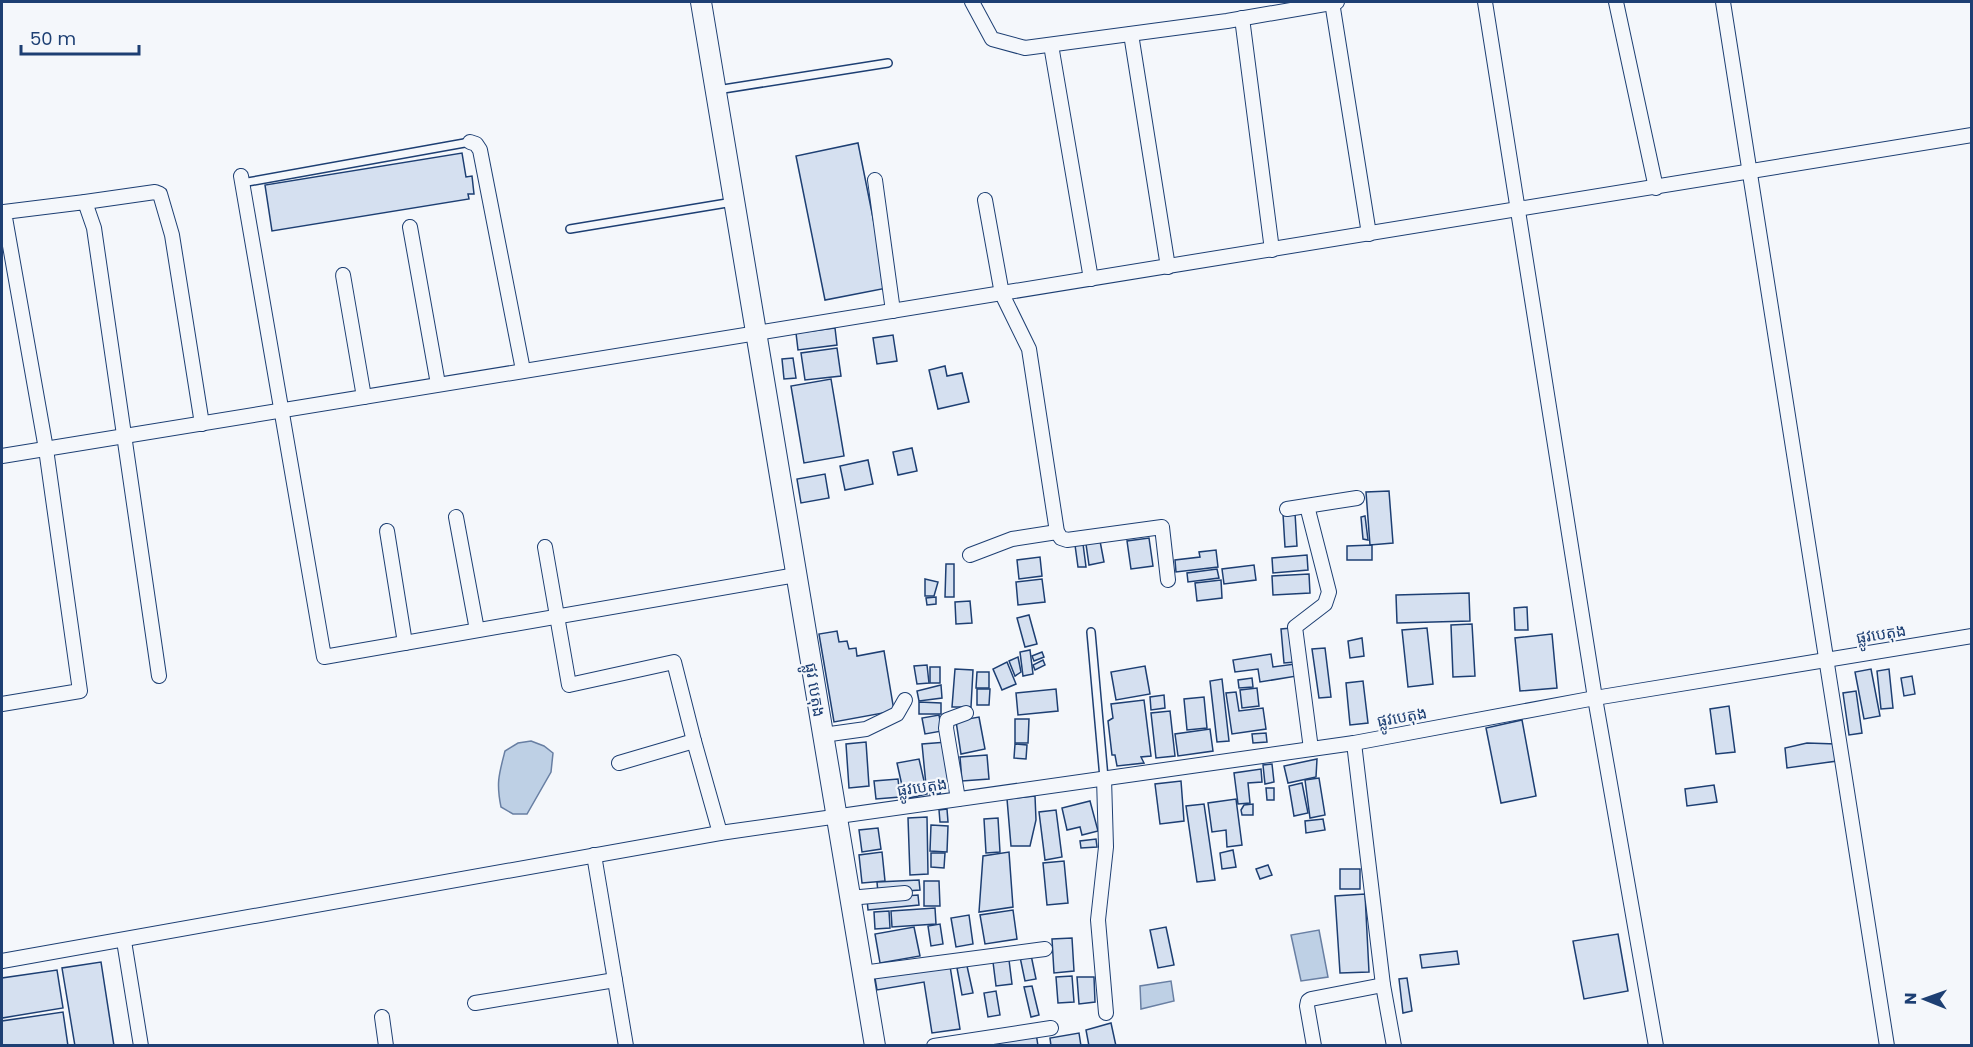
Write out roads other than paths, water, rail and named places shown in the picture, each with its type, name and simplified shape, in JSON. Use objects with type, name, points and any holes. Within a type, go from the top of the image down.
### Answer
[{"type":"street","name":"ផ្លូវ បេតុង","points":[[701,2],[875,1046]]},
{"type":"street","points":[[972,2],[992,39],[1025,48],[1242,18],[1334,2],[1369,234]]},
{"type":"street","points":[[1485,2],[1595,698],[1656,1046]]},
{"type":"street","points":[[1616,2],[1656,188]]},
{"type":"street","points":[[1722,2],[1887,1046]]},
{"type":"street","points":[[1242,18],[1272,250]]},
{"type":"street","points":[[1131,34],[1168,267]]},
{"type":"street","points":[[1051,45],[1090,279]]},
{"type":"street","points":[[2,456],[1971,135]]},
{"type":"street","points":[[470,142],[476,144],[480,150],[523,370]]},
{"type":"street","points":[[242,180],[324,657],[796,575]]},
{"type":"street","points":[[875,180],[893,311]]},
{"type":"street","points":[[2,704],[80,691],[46,449],[2,207],[85,202],[155,192],[160,194],[172,234],[202,424]]},
{"type":"street","points":[[985,200],[1002,294],[1029,349],[1057,532],[1061,538],[1067,540],[1162,527],[1168,580]]},
{"type":"street","points":[[85,202],[94,228],[159,676]]},
{"type":"street","points":[[410,227],[438,384]]},
{"type":"street","points":[[343,274],[364,397]]},
{"type":"street","points":[[1287,509],[1357,498]]},
{"type":"street","points":[[1307,506],[1329,592],[1324,604],[1295,627],[1311,749]]},
{"type":"street","points":[[456,517],[477,630]]},
{"type":"street","points":[[387,531],[405,643]]},
{"type":"street","points":[[970,555],[1012,539],[1057,532]]},
{"type":"street","points":[[546,547],[569,685],[674,662],[720,833]]},
{"type":"street","name":"ផ្លូវបេតុង","points":[[2,961],[720,833],[1354,743],[1595,698],[1971,636]]},
{"type":"street","points":[[823,735],[866,729],[897,714],[905,700]]},
{"type":"street","points":[[958,799],[946,728],[948,720],[966,713]]},
{"type":"street","points":[[619,763],[694,741]]},
{"type":"street","points":[[1354,743],[1383,985],[1394,1046]]},
{"type":"street","points":[[1104,778],[1106,848],[1098,920],[1106,1012]]},
{"type":"street","points":[[594,855],[626,1046]]},
{"type":"street","points":[[849,898],[905,893]]},
{"type":"street","points":[[124,941],[141,1046]]},
{"type":"street","points":[[862,973],[1046,949]]},
{"type":"street","points":[[475,1003],[615,980]]},
{"type":"street","points":[[1314,1046],[1308,1001],[1383,985]]},
{"type":"street","points":[[382,1017],[386,1046]]},
{"type":"street","points":[[934,1046],[1051,1028]]},
{"type":"lane","points":[[714,90],[888,63]]},
{"type":"lane","points":[[242,180],[470,142]]},
{"type":"lane","points":[[570,229],[733,202]]},
{"type":"lane","points":[[1091,632],[1104,778]]},
{"type":"water","points":[[531,741],[544,746],[553,753],[551,772],[527,814],[513,814],[501,807],[499,799],[498,785],[501,766],[505,751],[518,743]]},
{"type":"water","points":[[1319,930],[1328,977],[1301,981],[1291,935]]},
{"type":"water","points":[[1171,981],[1174,1001],[1141,1009],[1140,986]]}]
